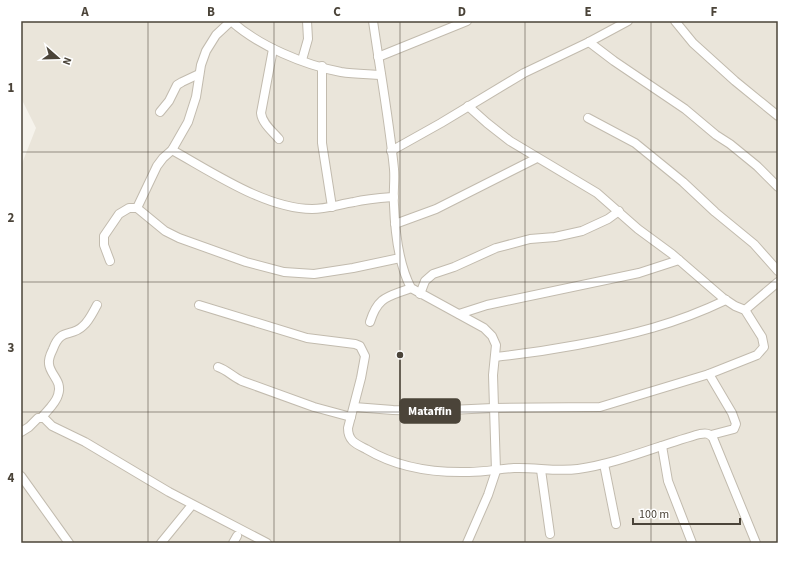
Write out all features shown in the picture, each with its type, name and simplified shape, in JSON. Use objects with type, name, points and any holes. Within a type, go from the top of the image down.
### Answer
[{"type":"street","points":[[302,60],[308,39],[307,21]]},
{"type":"street","points":[[373,21],[394,169],[394,197],[400,258],[406,280],[411,288],[420,294],[484,328],[490,334],[496,345],[493,375],[496,470],[488,495],[467,543]]},
{"type":"street","points":[[378,57],[467,21]]},
{"type":"street","points":[[391,151],[524,73],[589,42],[628,21]]},
{"type":"street","points":[[675,21],[693,43],[735,81],[778,116]]},
{"type":"street","points":[[137,208],[157,166],[172,150],[188,122],[196,97],[199,85],[199,74],[206,51],[216,35],[233,22],[242,31],[273,49],[302,60],[354,74],[381,75]]},
{"type":"street","points":[[589,42],[614,61],[685,109],[757,166],[778,187]]},
{"type":"street","points":[[273,49],[261,118],[279,139]]},
{"type":"street","points":[[322,66],[322,143],[332,207]]},
{"type":"street","points":[[160,112],[182,82],[199,74]]},
{"type":"street","points":[[354,407],[428,411],[493,408],[600,407],[708,374],[757,355],[764,347],[762,337],[745,310],[726,300],[679,260],[638,229],[598,193],[537,158],[498,133],[468,106]]},
{"type":"street","points":[[588,118],[635,143],[683,182],[715,212],[754,244],[778,271]]},
{"type":"street","points":[[172,150],[234,184],[264,198],[301,208],[311,209],[332,207],[369,199],[394,197]]},
{"type":"street","points":[[396,224],[436,210],[537,158]]},
{"type":"street","points":[[110,261],[104,244],[104,236],[119,214],[129,208],[137,208],[165,231],[179,238],[246,262],[284,272],[314,274],[353,268],[400,258]]},
{"type":"street","points":[[420,294],[425,281],[432,274],[454,267],[496,248],[530,240],[555,237],[582,231],[608,219],[619,211]]},
{"type":"street","points":[[459,314],[487,305],[639,274],[679,260]]},
{"type":"street","points":[[745,310],[778,282]]},
{"type":"street","points":[[370,322],[376,305],[382,300],[411,288]]},
{"type":"street","points":[[495,357],[527,354],[622,337],[670,324],[726,300]]},
{"type":"street","points":[[21,432],[38,418],[42,417],[56,400],[59,393],[57,378],[49,365],[50,356],[56,341],[65,333],[75,331],[83,326],[97,305]]},
{"type":"street","points":[[199,305],[307,338],[355,344],[360,346],[366,356],[348,433],[352,441],[371,452],[402,465],[448,472],[515,468],[541,470],[577,469],[618,461],[700,434],[706,433],[711,435],[714,438],[756,543]]},
{"type":"street","points":[[218,367],[226,370],[234,378],[314,406],[351,417]]},
{"type":"street","points":[[708,374],[732,413],[736,424],[734,429],[711,435]]},
{"type":"street","points":[[42,417],[52,426],[84,442],[192,505],[267,543]]},
{"type":"street","points":[[662,446],[668,481],[692,543]]},
{"type":"street","points":[[604,464],[616,524]]},
{"type":"street","points":[[541,470],[550,534]]},
{"type":"street","points":[[21,476],[69,543]]},
{"type":"street","points":[[161,543],[192,505]]},
{"type":"shaded area","points":[[21,21],[226,21],[234,31],[238,21],[778,21],[778,543],[21,543],[21,166],[36,128],[21,98]]},
{"type":"place","name":"Mataffin","points":[[400,355]]}]
